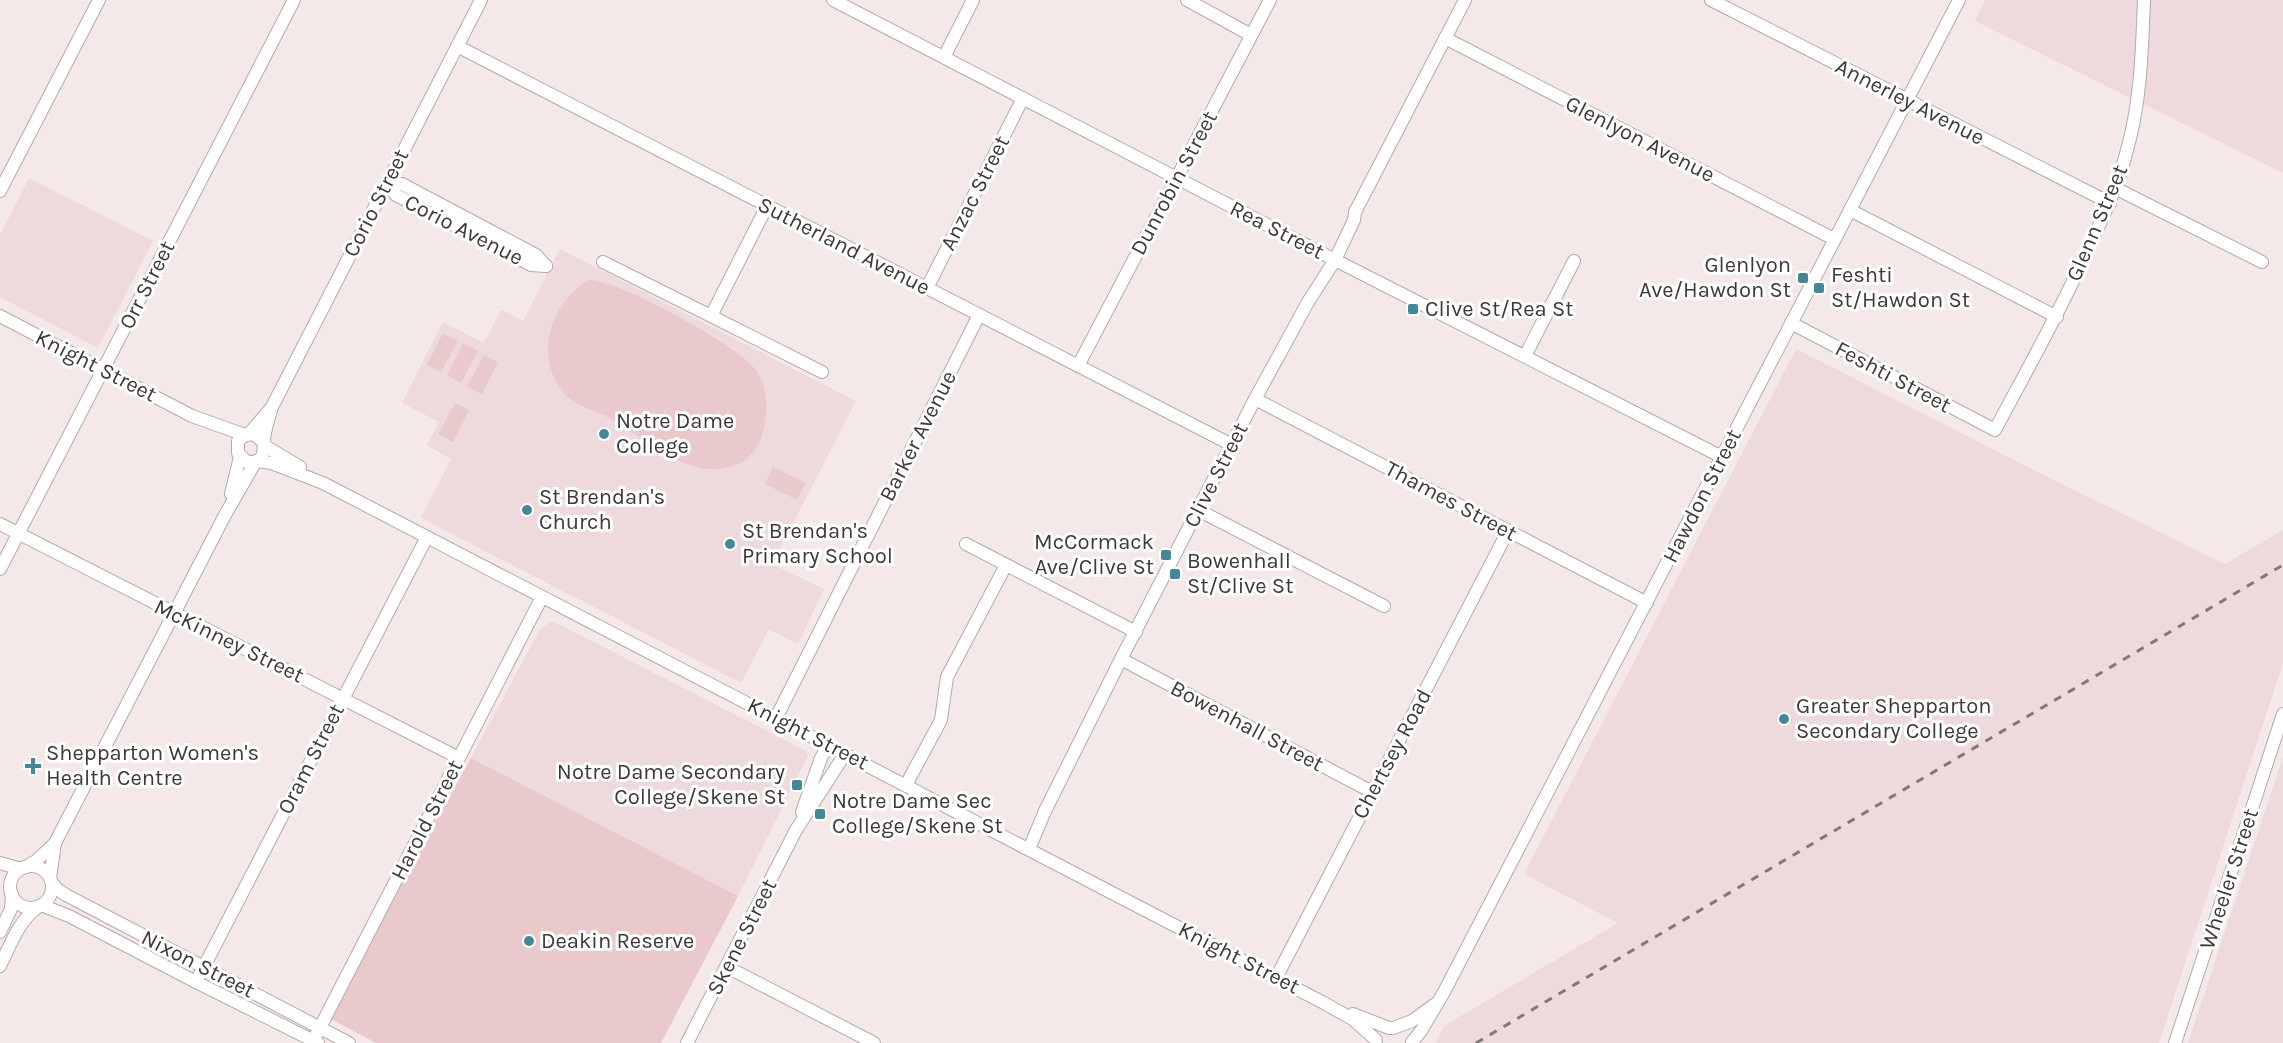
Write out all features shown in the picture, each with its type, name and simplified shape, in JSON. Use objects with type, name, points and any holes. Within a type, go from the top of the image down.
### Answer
[{"type":"street","points":[[0,191],[99,0]]},
{"type":"street","name":"Orr Street","points":[[0,569],[294,0]]},
{"type":"street","name":"Corio Street","points":[[247,434],[272,406],[481,0]]},
{"type":"street","name":"Rea Street","points":[[833,0],[1722,457]]},
{"type":"street","points":[[944,57],[973,0]]},
{"type":"street","points":[[1187,0],[1251,35]]},
{"type":"street","name":"Dunrobin Street","points":[[1078,366],[1270,0]]},
{"type":"street","name":"Clive Street","points":[[1026,847],[1255,399],[1330,257],[1354,220],[1355,212],[1465,0]]},
{"type":"street","name":"Annerley Avenue","points":[[1711,0],[2110,203]]},
{"type":"street","name":"Hawdon Street","points":[[1412,1043],[1444,992],[1959,0]]},
{"type":"street","name":"Glenn Street","points":[[1995,430],[2057,317],[2110,203],[2127,150],[2136,108],[2142,60],[2144,0]]},
{"type":"street","name":"Glenlyon Avenue","points":[[1445,38],[1834,239]]},
{"type":"street","name":"Sutherland Avenue","points":[[457,46],[1232,446]]},
{"type":"street","name":"Anzac Street","points":[[927,288],[1023,98]]},
{"type":"street","name":"Corio Avenue","points":[[387,183],[402,184],[536,255],[546,266],[531,265],[417,206],[396,195],[387,183]]},
{"type":"street","points":[[2115,188],[2262,262]]},
{"type":"street","points":[[711,316],[767,206]]},
{"type":"street","points":[[1850,210],[2057,317]]},
{"type":"street","points":[[1525,356],[1574,261]]},
{"type":"street","points":[[603,262],[822,372]]},
{"type":"street","name":"Barker Avenue","points":[[776,718],[979,315]]},
{"type":"street","name":"Knight Street","points":[[0,316],[192,416],[230,441],[238,453]]},
{"type":"street","name":"Feshti Street","points":[[1791,323],[1995,430]]},
{"type":"street","name":"Thames Street","points":[[1255,399],[1647,603]]},
{"type":"street","name":"Corio Street","points":[[264,444],[272,406]]},
{"type":"street","name":"Knight Street","points":[[192,416],[247,434]]},
{"type":"street","points":[[0,932],[11,909],[13,878],[55,843],[225,515],[257,461],[264,454],[264,444],[257,435],[247,434],[238,441],[238,453],[225,515]]},
{"type":"street","name":"Knight Street","points":[[264,444],[323,483],[1324,1003],[1361,1026],[1375,1042]]},
{"type":"street","points":[[238,453],[248,462],[257,461]]},
{"type":"street","name":"Knight Street","points":[[257,461],[271,463],[323,483]]},
{"type":"street","points":[[1198,510],[1384,606]]},
{"type":"street","name":"McKinney Street","points":[[0,524],[459,758]]},
{"type":"street","name":"Chertsey Road","points":[[1276,978],[1508,531]]},
{"type":"street","name":"Oram Street","points":[[196,982],[427,537]]},
{"type":"street","points":[[966,544],[1136,632]]},
{"type":"street","points":[[906,785],[941,720],[947,676],[1006,565]]},
{"type":"street","name":"Harold Street","points":[[315,1042],[320,1028],[542,597]]},
{"type":"street","name":"Bowenhall Street","points":[[1121,660],[1372,792]]},
{"type":"street","name":"Wheeler Street","points":[[2175,1043],[2283,714]]},
{"type":"street","name":"Skene Street","points":[[796,830],[821,758],[828,745]]},
{"type":"street","name":"Skene Street","points":[[687,1043],[796,830],[845,754]]},
{"type":"street","points":[[0,966],[29,913],[51,895],[55,843]]},
{"type":"street","points":[[0,863],[24,868],[40,868],[51,880]]},
{"type":"street","name":"Nixon Street","points":[[51,880],[66,896],[349,1043]]},
{"type":"street","points":[[0,882],[22,906],[40,906]]},
{"type":"street","name":"Nixon Street","points":[[40,906],[69,916],[315,1042]]},
{"type":"street","points":[[727,967],[874,1043]]},
{"type":"street","name":"Hawdon Street","points":[[1375,1042],[1381,1032],[1424,1013],[1444,992]]},
{"type":"street","name":"Knight Street","points":[[1324,1003],[1407,1033],[1412,1043]]},
{"type":"shaded area","points":[[1985,0],[2283,0],[2283,173],[1975,21]]},
{"type":"shaded area","points":[[29,178],[153,241],[98,348],[0,297],[0,235]]},
{"type":"shaded area","name":"Notre Dame College","points":[[560,249],[856,401],[772,564],[824,589],[798,644],[769,629],[741,683],[421,518],[451,459],[427,445],[439,422],[402,403],[443,322],[484,343],[501,310],[523,321]]},
{"type":"shaded area","points":[[590,280],[626,291],[678,316],[727,346],[756,370],[765,390],[766,412],[758,446],[750,456],[732,466],[715,469],[698,467],[664,453],[616,422],[576,403],[563,392],[554,377],[549,362],[548,346],[551,330],[556,315],[565,301],[576,289]]},
{"type":"shaded area","points":[[443,333],[458,341],[441,372],[427,365]]},
{"type":"shaded area","points":[[463,343],[478,351],[461,383],[447,375]]},
{"type":"shaded area","points":[[1796,349],[2225,564],[2283,530],[2283,663],[2159,1043],[1436,1043],[1444,1026],[1618,923],[1524,874]]},
{"type":"shaded area","points":[[484,355],[498,362],[482,394],[467,386]]},
{"type":"shaded area","points":[[455,403],[469,410],[453,442],[438,434]]},
{"type":"shaded area","points":[[773,467],[806,483],[797,500],[765,484]]},
{"type":"shaded area","points":[[553,621],[806,751],[808,756],[738,896],[471,758],[540,629]]},
{"type":"shaded area","points":[[2283,757],[2283,1043],[2188,1043]]},
{"type":"shaded area","name":"Deakin Reserve","points":[[471,758],[738,896],[661,1043],[376,1043],[331,1019],[397,891]]},
{"type":"railway","points":[[1476,1043],[2283,565]]},
{"type":"place","name":"Glenlyon Ave/Hawdon St","points":[[1803,278]]},
{"type":"place","name":"Feshti St/Hawdon St","points":[[1819,288]]},
{"type":"place","name":"Clive St/Rea St","points":[[1413,309]]},
{"type":"place","name":"Notre Dame College","points":[[604,434]]},
{"type":"place","name":"St Brendan's Church","points":[[527,510]]},
{"type":"place","name":"St Brendan's Primary School","points":[[730,544]]},
{"type":"place","name":"McCormack Ave/Clive St","points":[[1166,555]]},
{"type":"place","name":"Bowenhall St/Clive St","points":[[1175,574]]},
{"type":"place","name":"Greater Shepparton Secondary College","points":[[1784,719]]},
{"type":"place","name":"Shepparton Women's Health Centre","points":[[33,766]]},
{"type":"place","name":"Notre Dame Secondary College/Skene St","points":[[797,785]]},
{"type":"place","name":"Notre Dame Sec College/Skene St","points":[[820,814]]},
{"type":"place","name":"Deakin Reserve","points":[[529,941]]}]
